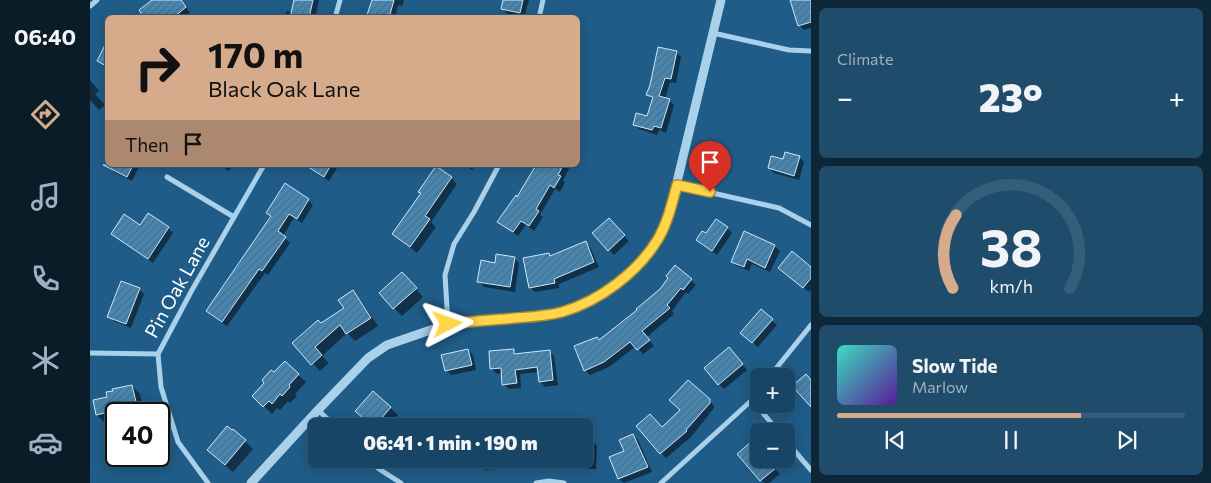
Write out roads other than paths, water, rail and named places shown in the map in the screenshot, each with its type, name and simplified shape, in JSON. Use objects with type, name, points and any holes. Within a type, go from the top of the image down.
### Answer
[{"type":"street","points":[[90,6],[97,0]]},
{"type":"street","points":[[336,15],[340,0]]},
{"type":"street","points":[[540,15],[543,0]]},
{"type":"street","points":[[251,483],[368,358],[387,345],[448,324],[526,318],[562,312],[588,302],[612,287],[640,263],[658,239],[670,215],[721,0]]},
{"type":"street","points":[[713,33],[789,50],[811,51]]},
{"type":"street","name":"Pin Oak Lane","points":[[208,483],[178,442],[161,387],[158,354],[192,290],[263,167]]},
{"type":"street","points":[[448,324],[445,275],[454,244],[474,212],[497,167]]},
{"type":"street","points":[[167,177],[234,217]]},
{"type":"street","points":[[677,185],[779,208],[811,225]]},
{"type":"street","points":[[776,368],[811,325]]},
{"type":"street","points":[[90,353],[158,354]]},
{"type":"street","points":[[661,483],[750,402]]},
{"type":"street","points":[[318,410],[326,418]]},
{"type":"street","points":[[763,413],[771,423]]},
{"type":"street","points":[[795,451],[811,470]]},
{"type":"street","points":[[379,468],[402,483]]},
{"type":"street","points":[[536,483],[549,481],[564,483]]}]
